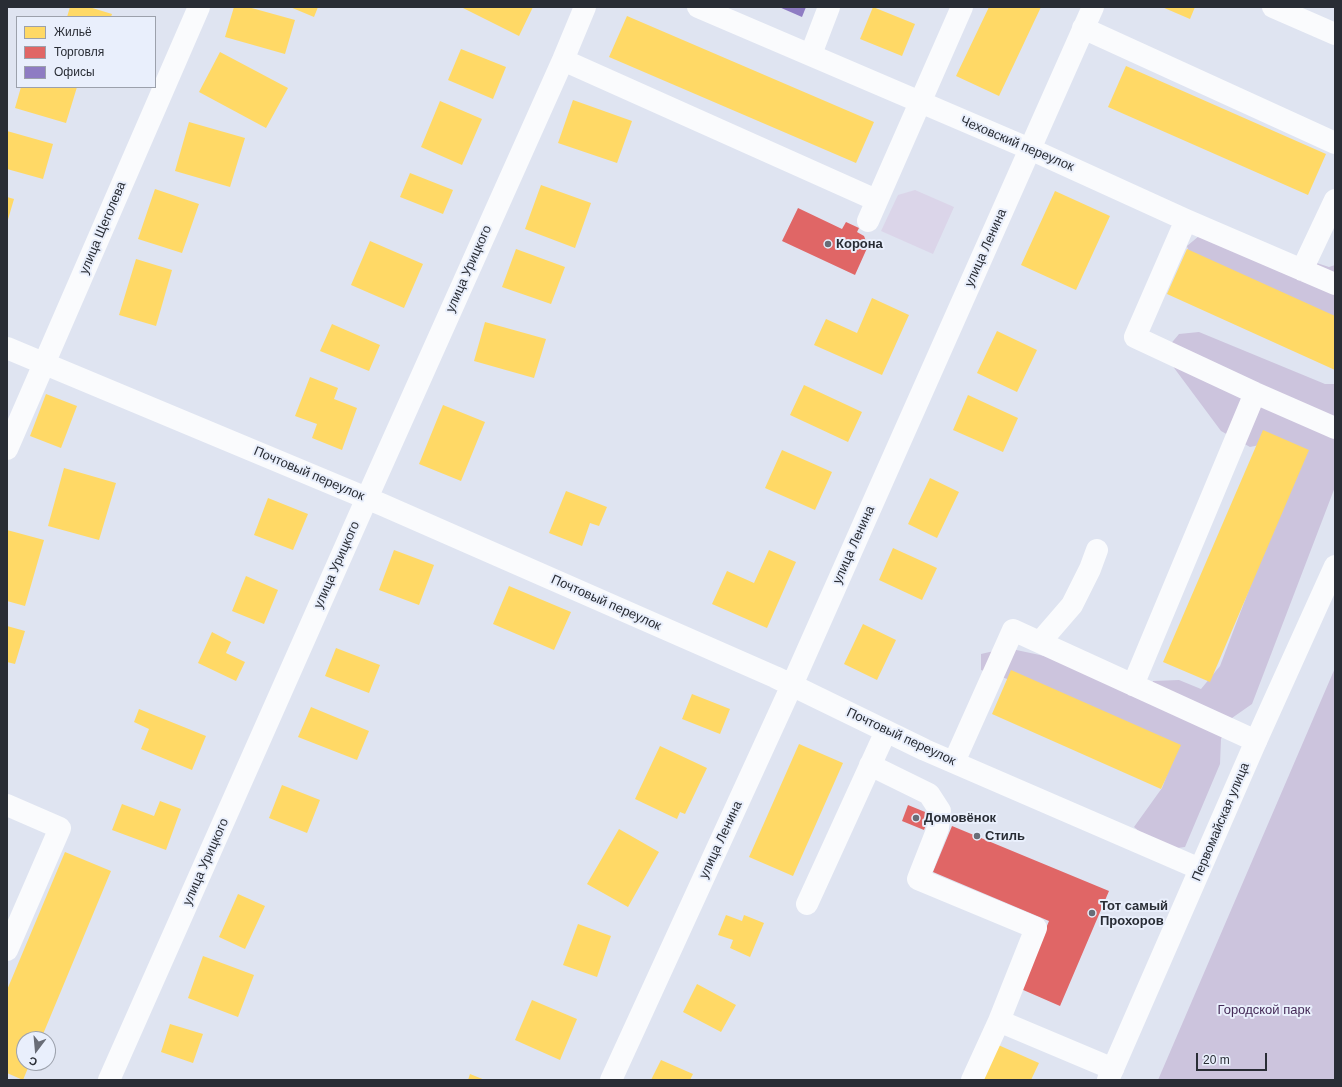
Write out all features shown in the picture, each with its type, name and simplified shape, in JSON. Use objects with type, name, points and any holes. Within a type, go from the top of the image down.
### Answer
[{"type":"street","name":"улица Щеголева","points":[[7,449],[199,7]]},
{"type":"street","name":"улица Урицкого","points":[[109,1080],[563,60],[585,7]]},
{"type":"street","name":"Чеховский переулок","points":[[698,7],[811,54],[1030,149],[1186,220],[1335,284]]},
{"type":"street","points":[[811,54],[829,7]]},
{"type":"street","points":[[868,221],[962,7]]},
{"type":"street","name":"улица Ленина","points":[[611,1080],[792,685],[1093,7]]},
{"type":"street","points":[[1273,7],[1335,34]]},
{"type":"street","points":[[1083,28],[1335,143]]},
{"type":"street","points":[[563,60],[876,200]]},
{"type":"street","points":[[1302,270],[1335,200]]},
{"type":"street","points":[[1186,220],[1135,337],[1255,393],[1335,428]]},
{"type":"street","name":"Почтовый переулок","points":[[7,348],[367,498],[792,685],[954,762],[1200,870]]},
{"type":"street","points":[[1133,685],[1255,393]]},
{"type":"street","points":[[1040,642],[1072,605],[1090,569],[1097,550]]},
{"type":"street","name":"Первомайская улица","points":[[1111,1074],[1256,741],[1335,566]]},
{"type":"street","points":[[954,762],[1013,630],[1256,741]]},
{"type":"street","points":[[807,904],[886,731]]},
{"type":"street","points":[[870,765],[928,794],[940,811],[938,828],[918,880],[1036,928],[999,1021],[972,1080]]},
{"type":"street","points":[[7,805],[60,828],[7,950]]},
{"type":"street","points":[[999,1021],[1111,1074]]},
{"type":"shaded area","points":[[915,190],[954,207],[933,254],[881,231],[898,195]]},
{"type":"green space","points":[[1199,236],[1237,237],[1329,267],[1335,265],[1335,321],[1191,259],[1187,246]]},
{"type":"green space","points":[[1199,332],[1325,384],[1335,384],[1335,487],[1252,704],[1232,718],[1221,739],[1220,764],[1185,847],[1162,850],[1134,827],[1162,788],[1175,754],[1016,682],[981,670],[981,654],[1007,648],[1063,660],[1146,699],[1153,681],[1179,680],[1201,689],[1220,666],[1298,461],[1274,442],[1250,447],[1221,431],[1163,353],[1179,334]]},
{"type":"green space","name":"Городской парк","points":[[1335,668],[1335,1080],[1158,1080]]},
{"type":"building: Жильё","points":[[70,7],[89,7],[112,14],[111,16],[67,16]]},
{"type":"building: Жильё","points":[[234,7],[248,7],[295,20],[285,54],[225,37]]},
{"type":"building: Жильё","points":[[290,7],[318,7],[314,17]]},
{"type":"building: Жильё","points":[[461,7],[533,7],[519,36]]},
{"type":"building: Жильё","points":[[873,7],[915,24],[902,56],[860,39]]},
{"type":"building: Жильё","points":[[989,7],[1041,7],[999,96],[956,76]]},
{"type":"building: Жильё","points":[[1162,7],[1195,7],[1190,19]]},
{"type":"building: Жильё","points":[[627,16],[874,122],[856,163],[609,57]]},
{"type":"building: Жильё","points":[[461,49],[506,67],[493,99],[448,80]]},
{"type":"building: Жильё","points":[[220,52],[288,88],[266,128],[199,92]]},
{"type":"building: Жильё","points":[[1126,66],[1326,154],[1308,195],[1108,107]]},
{"type":"building: Жильё","points":[[21,88],[77,88],[66,123],[15,108]]},
{"type":"building: Жильё","points":[[573,100],[632,121],[617,163],[558,143]]},
{"type":"building: Жильё","points":[[440,101],[482,119],[462,165],[421,147]]},
{"type":"building: Жильё","points":[[189,122],[245,138],[230,187],[175,171]]},
{"type":"building: Жильё","points":[[7,131],[53,144],[43,179],[7,169]]},
{"type":"building: Жильё","points":[[410,173],[453,190],[443,214],[400,197]]},
{"type":"building: Жильё","points":[[541,185],[591,203],[575,248],[525,229]]},
{"type":"building: Жильё","points":[[155,189],[199,204],[182,253],[138,239]]},
{"type":"building: Жильё","points":[[1055,191],[1110,216],[1076,290],[1021,265]]},
{"type":"building: Жильё","points":[[7,197],[14,199],[7,223]]},
{"type":"building: Жильё","points":[[370,241],[423,264],[404,308],[351,285]]},
{"type":"building: Жильё","points":[[516,249],[565,267],[551,304],[502,287]]},
{"type":"building: Жильё","points":[[1187,249],[1335,316],[1335,370],[1167,294]]},
{"type":"building: Жильё","points":[[136,259],[172,270],[156,326],[119,315]]},
{"type":"building: Жильё","points":[[872,298],[909,315],[882,375],[814,345],[826,319],[857,333]]},
{"type":"building: Жильё","points":[[485,322],[546,339],[534,378],[474,361]]},
{"type":"building: Жильё","points":[[332,324],[380,345],[369,371],[320,351]]},
{"type":"building: Жильё","points":[[997,331],[1037,350],[1017,392],[977,373]]},
{"type":"building: Жильё","points":[[310,377],[338,388],[334,399],[357,408],[342,450],[312,438],[317,424],[295,416]]},
{"type":"building: Жильё","points":[[804,385],[862,412],[848,442],[790,415]]},
{"type":"building: Жильё","points":[[46,394],[77,406],[61,448],[30,436]]},
{"type":"building: Жильё","points":[[968,395],[1018,418],[1003,452],[953,430]]},
{"type":"building: Жильё","points":[[443,405],[485,422],[461,481],[419,464]]},
{"type":"building: Жильё","points":[[1263,430],[1309,450],[1210,682],[1163,662]]},
{"type":"building: Жильё","points":[[782,450],[832,472],[815,510],[765,488]]},
{"type":"building: Жильё","points":[[64,468],[116,483],[99,540],[48,526]]},
{"type":"building: Жильё","points":[[930,478],[959,492],[937,538],[908,524]]},
{"type":"building: Жильё","points":[[566,491],[607,507],[599,526],[590,523],[582,546],[549,533]]},
{"type":"building: Жильё","points":[[268,498],[308,514],[293,550],[254,535]]},
{"type":"building: Жильё","points":[[7,530],[44,540],[25,606],[7,601]]},
{"type":"building: Жильё","points":[[893,548],[937,568],[922,600],[879,580]]},
{"type":"building: Жильё","points":[[394,550],[434,565],[419,605],[379,590]]},
{"type":"building: Жильё","points":[[769,550],[796,562],[767,628],[712,604],[727,571],[754,583]]},
{"type":"building: Жильё","points":[[246,576],[278,590],[264,624],[232,611]]},
{"type":"building: Жильё","points":[[509,586],[571,612],[554,650],[493,624]]},
{"type":"building: Жильё","points":[[863,624],[896,640],[877,680],[844,664]]},
{"type":"building: Жильё","points":[[7,626],[25,631],[15,664],[7,662]]},
{"type":"building: Жильё","points":[[212,632],[231,642],[226,653],[245,662],[236,681],[198,663]]},
{"type":"building: Жильё","points":[[336,648],[380,665],[369,693],[325,676]]},
{"type":"building: Жильё","points":[[1011,670],[1181,745],[1161,789],[992,714]]},
{"type":"building: Жильё","points":[[692,694],[730,709],[720,734],[682,719]]},
{"type":"building: Жильё","points":[[311,707],[369,731],[357,760],[298,737]]},
{"type":"building: Жильё","points":[[139,709],[206,736],[192,770],[141,749],[149,729],[134,722]]},
{"type":"building: Жильё","points":[[799,744],[843,763],[793,876],[749,857]]},
{"type":"building: Жильё","points":[[660,746],[707,768],[685,814],[680,812],[677,819],[635,799]]},
{"type":"building: Жильё","points":[[282,785],[320,800],[307,833],[269,818]]},
{"type":"building: Жильё","points":[[160,801],[181,809],[166,850],[112,830],[122,804],[154,816]]},
{"type":"building: Жильё","points":[[619,829],[659,852],[628,907],[587,884]]},
{"type":"building: Жильё","points":[[65,852],[111,871],[44,1031],[16,1031],[16,1071],[27,1071],[23,1080],[7,1073],[7,990]]},
{"type":"building: Жильё","points":[[238,894],[265,906],[245,949],[219,937]]},
{"type":"building: Жильё","points":[[726,915],[742,921],[744,915],[764,923],[750,957],[730,948],[733,940],[718,935]]},
{"type":"building: Жильё","points":[[578,924],[611,936],[597,977],[563,965]]},
{"type":"building: Жильё","points":[[203,956],[254,975],[238,1017],[188,998]]},
{"type":"building: Жильё","points":[[697,984],[736,1005],[721,1032],[683,1012]]},
{"type":"building: Жильё","points":[[532,1000],[577,1019],[560,1060],[515,1040]]},
{"type":"building: Жильё","points":[[170,1024],[203,1034],[193,1063],[161,1052]]},
{"type":"building: Жильё","points":[[996,1044],[1039,1063],[1031,1080],[980,1080]]},
{"type":"building: Жильё","points":[[661,1060],[693,1074],[690,1080],[651,1080]]},
{"type":"building: Жильё","points":[[470,1074],[485,1080],[468,1080]]},
{"type":"building: Торговля","name":"Корона","points":[[798,208],[842,229],[846,222],[859,228],[857,232],[864,236],[868,246],[855,275],[782,241]]},
{"type":"building: Торговля","name":"Домовёнок","points":[[908,805],[930,814],[924,830],[902,821]]},
{"type":"building: Торговля","points":[[952,826],[1109,891],[1060,1006],[1021,989],[1049,921],[933,872]]},
{"type":"building: Офисы","points":[[779,7],[806,7],[802,17]]},
{"type":"place","name":"Корона","points":[[828,244]]},
{"type":"place","name":"Домовёнок","points":[[916,818]]},
{"type":"place","name":"Стиль","points":[[977,836]]},
{"type":"place","name":"Тот самый Прохоров","points":[[1092,913]]}]
